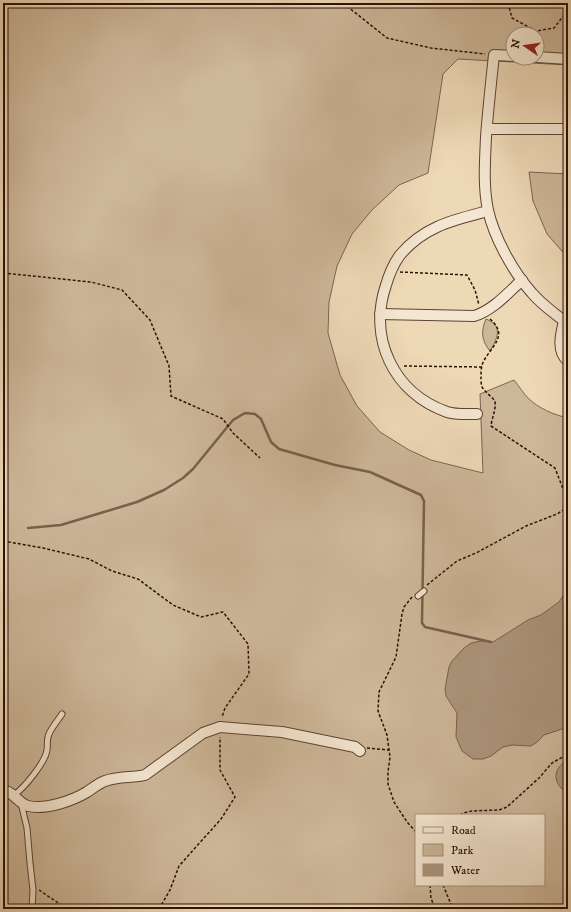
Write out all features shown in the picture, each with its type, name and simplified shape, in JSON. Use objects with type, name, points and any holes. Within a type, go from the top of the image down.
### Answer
[{"type":"street","points":[[505,56],[494,55],[487,129],[484,185],[488,211],[500,245],[522,280],[532,293],[566,321],[560,344],[562,354],[568,361]]},
{"type":"street","points":[[545,58],[568,59]]},
{"type":"street","points":[[487,129],[568,129]]},
{"type":"street","points":[[477,414],[448,412],[419,398],[398,377],[387,358],[381,336],[380,314],[382,295],[391,271],[400,255],[416,240],[434,227],[452,220],[488,211]]},
{"type":"street","points":[[380,314],[474,316],[481,314],[494,305],[522,280]]},
{"type":"street","points":[[3,790],[14,795],[21,803],[29,806],[58,804],[75,798],[105,781],[136,777],[145,774],[203,733],[220,726],[282,732],[355,747],[360,750]]},
{"type":"lane","points":[[416,595],[423,590]]},
{"type":"lane","points":[[14,795],[21,791],[44,758],[47,750],[47,739],[49,732],[62,714]]},
{"type":"lane","points":[[21,803],[27,828],[33,890],[32,909]]},
{"type":"path","points":[[343,3],[386,38],[431,48],[494,55]]},
{"type":"path","points":[[508,3],[512,18],[536,31],[554,28],[568,10]]},
{"type":"path","points":[[391,271],[467,275],[475,290],[481,314],[496,324],[499,331],[499,337],[496,344],[483,364],[481,376],[482,386],[495,401],[496,406],[491,424],[492,428],[555,468],[558,472],[568,502]]},
{"type":"path","points":[[3,273],[91,282],[122,290],[150,320],[169,366],[171,396],[223,419],[231,430],[260,458]]},
{"type":"path","points":[[395,372],[404,366],[482,367]]},
{"type":"path","points":[[423,590],[457,561],[476,553],[526,526],[557,514],[568,507]]},
{"type":"path","points":[[3,541],[43,548],[88,559],[112,571],[138,579],[172,605],[201,617],[223,612],[248,644],[249,674],[225,708],[220,726],[220,770],[235,798],[221,819],[179,866],[170,890],[158,909]]},
{"type":"path","points":[[415,831],[407,822],[394,802],[388,784],[389,750],[386,729],[378,711],[378,697],[396,657],[399,641],[400,619],[404,608],[416,595]]},
{"type":"path","points":[[360,750],[369,748],[389,750]]},
{"type":"path","points":[[462,814],[472,811],[499,810],[507,806],[534,783],[552,763],[568,754]]},
{"type":"path","points":[[430,886],[431,898],[436,909]]},
{"type":"path","points":[[443,886],[452,909]]},
{"type":"path","points":[[36,888],[67,909]]},
{"type":"green space","points":[[3,3],[568,3],[568,65],[545,64],[545,26],[505,26],[505,62],[458,59],[443,74],[428,173],[399,185],[372,210],[352,234],[337,266],[329,302],[328,333],[340,375],[357,406],[380,432],[409,450],[431,460],[483,473],[480,394],[514,380],[526,396],[536,405],[552,413],[568,418],[568,909],[3,909]]},
{"type":"green space","points":[[529,172],[568,174],[568,258],[547,234],[533,201]]},
{"type":"green space","points":[[486,319],[492,322],[497,329],[497,337],[490,351],[483,339],[483,328]]},
{"type":"water","points":[[568,588],[568,727],[544,735],[531,746],[512,745],[503,747],[491,756],[483,759],[473,759],[462,751],[456,737],[457,713],[446,696],[445,689],[449,667],[452,661],[471,643],[481,641],[493,642],[528,620],[541,615],[559,602]]},
{"type":"water","points":[[568,760],[568,794],[559,786],[556,777],[559,768]]},
{"type":"waterway","points":[[28,528],[61,525],[137,502],[164,490],[183,478],[193,469],[233,420],[245,413],[255,414],[261,419],[271,442],[279,449],[335,465],[370,472],[421,495],[424,501],[422,623],[425,627],[491,642]]}]
